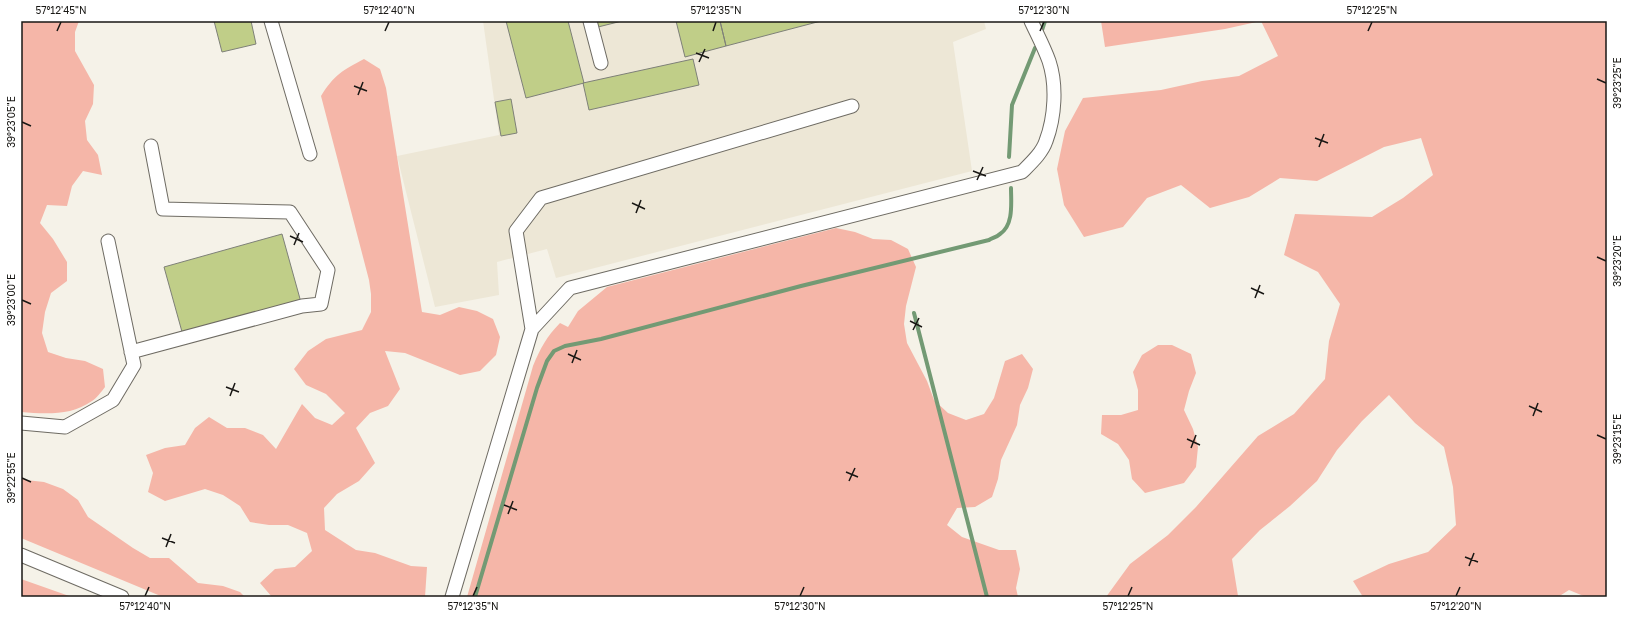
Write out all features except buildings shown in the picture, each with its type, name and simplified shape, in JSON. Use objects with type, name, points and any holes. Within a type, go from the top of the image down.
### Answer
[{"type":"street","points":[[271,21],[310,154]]},
{"type":"street","points":[[590,21],[601,63]]},
{"type":"street","points":[[532,329],[570,288],[1022,172],[1035,159],[1046,141],[1053,103],[1053,82],[1049,61],[1032,21]]},
{"type":"street","points":[[452,597],[532,329],[516,231],[541,198],[852,106]]},
{"type":"street","points":[[131,352],[302,306],[321,304],[328,270],[290,212],[163,209],[151,146]]},
{"type":"street","points":[[21,423],[65,427],[113,400],[134,365],[108,241]]},
{"type":"street","points":[[21,555],[122,597]]},
{"type":"shaded area","points":[[21,21],[79,21],[75,32],[75,51],[94,85],[93,104],[85,121],[87,140],[98,155],[102,175],[83,171],[72,186],[67,206],[47,205],[40,223],[53,239],[67,262],[67,281],[51,293],[45,312],[42,333],[48,352],[66,358],[85,361],[103,369],[105,387],[96,398],[84,406],[67,412],[58,413],[21,412]]},
{"type":"shaded area","points":[[483,21],[984,21],[986,29],[953,42],[972,171],[556,278],[547,249],[497,262],[499,295],[435,307],[397,156],[499,135]]},
{"type":"shaded area","points":[[1101,21],[1261,21],[1225,29],[1105,47]]},
{"type":"shaded area","points":[[1261,21],[1607,21],[1607,597],[1586,597],[1569,590],[1558,597],[1363,597],[1353,581],[1389,564],[1428,552],[1456,525],[1453,487],[1444,447],[1415,423],[1389,395],[1362,421],[1337,450],[1317,481],[1290,506],[1260,530],[1232,559],[1238,596],[1241,597],[1106,597],[1130,564],[1168,535],[1196,507],[1258,436],[1294,414],[1325,379],[1329,341],[1340,304],[1318,272],[1284,255],[1295,214],[1372,217],[1403,198],[1433,175],[1421,138],[1384,147],[1317,181],[1280,178],[1249,197],[1210,208],[1181,185],[1147,198],[1123,227],[1084,237],[1064,205],[1057,169],[1065,131],[1083,98],[1161,90],[1202,81],[1239,76],[1278,56]]},
{"type":"shaded area","points":[[364,59],[380,69],[386,88],[422,312],[440,315],[459,307],[477,311],[493,319],[500,337],[496,355],[480,371],[460,375],[405,353],[385,351],[400,389],[388,406],[370,413],[356,428],[375,463],[359,481],[337,494],[324,508],[325,530],[356,550],[375,553],[411,566],[427,567],[425,597],[272,597],[260,583],[275,569],[295,567],[312,551],[307,533],[288,525],[269,525],[250,522],[240,506],[223,495],[205,489],[165,501],[148,492],[153,473],[146,455],[165,448],[185,445],[195,428],[209,417],[227,428],[245,428],[263,435],[276,449],[302,404],[315,418],[332,425],[345,413],[326,394],[306,385],[294,369],[308,351],[326,339],[362,330],[371,312],[369,280],[321,96],[335,78],[350,66]]},
{"type":"shaded area","points":[[836,228],[855,232],[873,239],[891,240],[908,249],[916,267],[906,306],[904,324],[907,343],[927,381],[934,400],[948,413],[966,420],[984,414],[994,398],[1005,361],[1022,354],[1033,369],[1028,388],[1020,405],[1017,425],[1001,460],[998,479],[992,497],[975,507],[957,508],[947,525],[962,537],[999,550],[1016,550],[1020,569],[1016,588],[1018,597],[467,597],[533,366],[544,343],[560,323],[568,327],[578,311],[607,287]]},
{"type":"shaded area","points":[[1158,345],[1172,345],[1191,354],[1196,373],[1184,410],[1193,429],[1198,447],[1196,467],[1184,483],[1145,493],[1132,479],[1129,460],[1118,444],[1101,434],[1102,415],[1121,415],[1138,410],[1138,390],[1133,372],[1142,355]]},
{"type":"shaded area","points":[[21,477],[26,480],[44,482],[63,489],[78,500],[88,517],[150,558],[169,558],[198,583],[223,586],[240,592],[245,597],[163,597],[21,538]]},
{"type":"shaded area","points":[[21,579],[72,597],[21,597]]},
{"type":"waterway","points":[[1042,30],[1045,21]]},
{"type":"waterway","points":[[1009,157],[1012,105],[1035,48]]},
{"type":"waterway","points":[[475,597],[537,388],[547,361],[554,351],[565,346],[601,339],[801,286],[989,240],[999,235],[1008,225],[1011,213],[1011,188]]},
{"type":"waterway","points":[[914,313],[987,597]]}]
